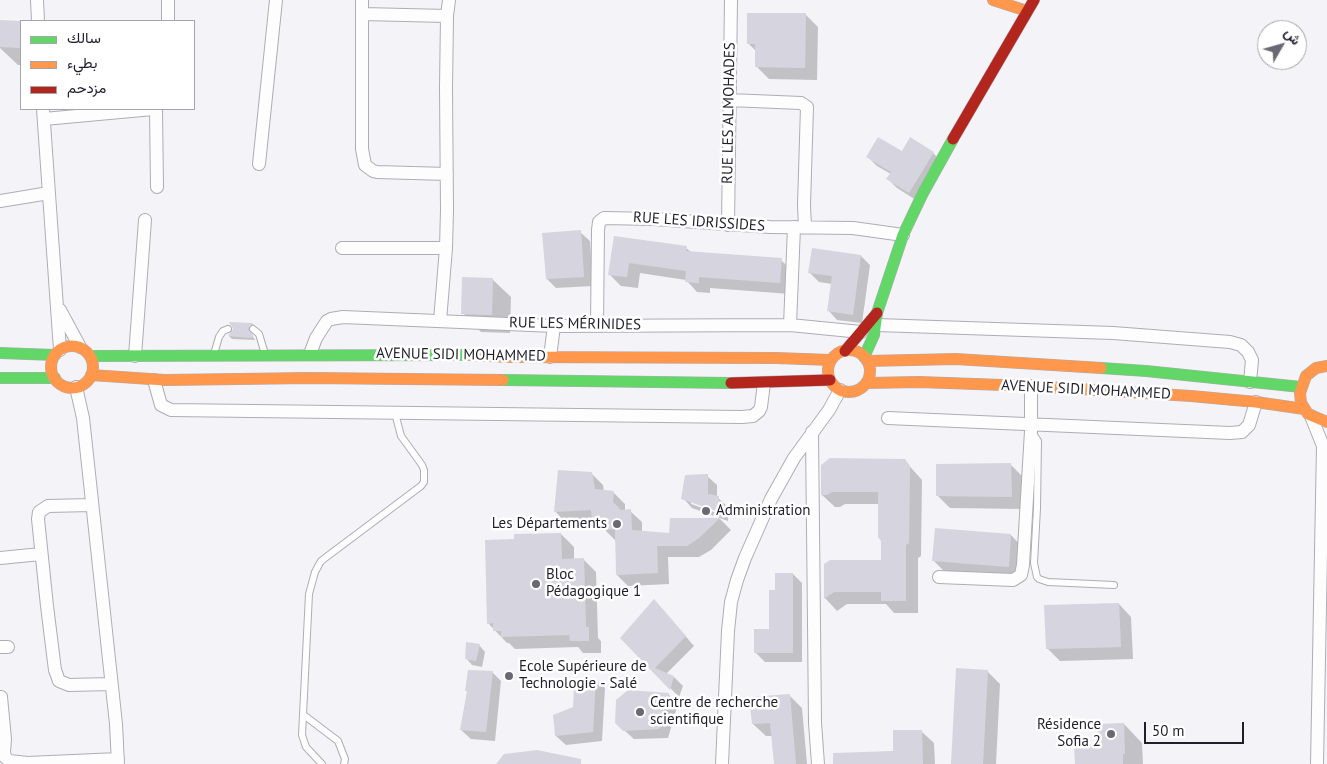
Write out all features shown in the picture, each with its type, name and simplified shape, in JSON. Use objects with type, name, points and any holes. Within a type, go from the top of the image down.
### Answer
[{"type":"main road","points":[[993,0],[1027,11]]},
{"type":"main road","points":[[865,359],[874,335],[877,319],[903,235],[952,140],[1034,0]]},
{"type":"main road","points":[[845,351],[861,332],[877,319]]},
{"type":"main road","points":[[0,353],[57,352],[73,346],[80,347],[90,356],[93,369],[85,383],[76,387],[60,384],[55,378],[51,366],[57,352]]},
{"type":"main road","points":[[855,351],[865,359],[870,369],[866,383],[861,388],[847,392],[840,390],[830,380],[828,370],[831,360],[840,352],[855,351]]},
{"type":"main road","name":"AVENUE SIDI MOHAMMED","points":[[91,375],[154,380],[209,365],[266,355],[310,354],[452,354],[831,360]]},
{"type":"main road","points":[[266,355],[267,378]]},
{"type":"main road","points":[[1308,412],[1300,396],[1301,387],[1306,376],[1322,367],[1327,355]]},
{"type":"main road","name":"AVENUE SIDI MOHAMMED","points":[[90,356],[135,356],[209,365],[267,378],[764,382],[830,380]]},
{"type":"main road","name":"AVENUE SIDI MOHAMMED","points":[[865,359],[956,359],[1146,371],[1301,387]]},
{"type":"main road","points":[[0,378],[55,378]]},
{"type":"main road","name":"AVENUE SIDI MOHAMMED","points":[[866,383],[919,382],[1031,386],[1256,402],[1308,412],[1319,421],[1327,422]]},
{"type":"street","points":[[37,0],[38,20]]},
{"type":"street","points":[[168,0],[168,20]]},
{"type":"street","points":[[259,164],[276,0]]},
{"type":"street","points":[[362,0],[362,149],[365,165],[378,172],[447,174]]},
{"type":"street","points":[[440,321],[446,248],[447,16],[449,0]]},
{"type":"street","name":"RUE LES ALMOHADES","points":[[728,225],[731,0]]},
{"type":"street","points":[[363,14],[447,16]]},
{"type":"street","points":[[729,100],[801,103],[807,107],[804,197],[790,325]]},
{"type":"street","points":[[57,352],[58,305],[43,114],[133,110]]},
{"type":"street","points":[[155,110],[157,187]]},
{"type":"street","points":[[0,201],[49,192]]},
{"type":"street","name":"RUE LES IDRISSIDES","points":[[597,325],[598,230],[599,222],[608,217],[728,225],[853,228],[903,235]]},
{"type":"street","points":[[135,356],[144,220]]},
{"type":"street","points":[[342,248],[446,248]]},
{"type":"street","points":[[58,305],[80,347]]},
{"type":"street","name":"RUE LES MÉRINIDES","points":[[310,354],[322,328],[331,319],[344,318],[554,326],[790,325],[861,332]]},
{"type":"street","points":[[877,319],[1230,342],[1241,345],[1248,352],[1252,360],[1250,382]]},
{"type":"street","points":[[550,357],[554,326]]},
{"type":"street","points":[[154,380],[162,405],[171,410],[748,417],[753,416],[761,407],[764,382]]},
{"type":"street","points":[[939,577],[1013,580],[1021,575],[1031,427],[1031,386]]},
{"type":"street","points":[[1,696],[5,757],[12,762],[118,762],[83,418],[76,387]]},
{"type":"street","points":[[722,764],[728,631],[731,602],[737,580],[771,499],[794,458],[829,410],[840,390]]},
{"type":"street","points":[[888,418],[1031,427],[1230,433],[1240,432],[1249,425],[1256,402]]},
{"type":"street","points":[[1308,412],[1326,444],[1324,613],[1317,764]]},
{"type":"street","points":[[812,432],[815,724],[818,764]]},
{"type":"street","points":[[91,505],[48,506],[39,512],[38,519],[46,606],[57,677],[61,682],[69,685],[111,684]]},
{"type":"street","points":[[0,558],[41,554]]},
{"type":"lane","points":[[209,365],[219,337],[223,331],[228,329]]},
{"type":"lane","points":[[253,329],[259,334],[266,355]]},
{"type":"lane","points":[[322,764],[306,747],[303,741],[309,594],[314,572],[326,556],[424,482],[422,465],[400,436],[395,413]]},
{"type":"lane","points":[[1031,427],[1038,441],[1034,563],[1037,577],[1048,582],[1114,585]]},
{"type":"lane","points":[[304,716],[338,741],[345,759],[344,764]]},
{"type":"building","points":[[747,13],[806,13],[805,68],[755,67],[755,44],[747,44]]},
{"type":"building","points":[[0,20],[20,21],[20,48],[0,47]]},
{"type":"building","points":[[878,137],[902,151],[910,137],[934,152],[909,193],[886,179],[891,172],[866,157]]},
{"type":"building","points":[[581,230],[584,277],[546,279],[542,233]]},
{"type":"building","points":[[614,236],[687,246],[686,251],[782,258],[780,283],[699,277],[699,283],[685,282],[686,271],[629,263],[627,277],[608,275]]},
{"type":"building","points":[[812,248],[861,255],[853,315],[827,311],[832,276],[808,273]]},
{"type":"building","points":[[462,277],[493,278],[492,315],[461,314]]},
{"type":"building","points":[[229,322],[253,323],[248,329],[253,335],[252,338],[228,336],[233,329]]},
{"type":"building","points":[[830,458],[905,459],[910,466],[909,543],[906,545],[906,601],[881,601],[881,592],[834,592],[824,599],[824,564],[830,560],[881,560],[881,541],[878,537],[878,492],[832,492],[827,495],[821,495],[821,465]]},
{"type":"building","points":[[1011,463],[1012,497],[936,496],[936,464]]},
{"type":"building","name":"Les Départements","points":[[558,470],[592,472],[595,489],[614,491],[613,502],[621,510],[631,509],[632,530],[669,533],[670,518],[720,518],[699,538],[687,546],[657,546],[658,573],[616,575],[615,529],[603,530],[602,519],[592,519],[591,510],[554,512]]},
{"type":"building","points":[[708,474],[708,494],[719,496],[719,512],[681,499],[685,475]]},
{"type":"building","points":[[935,528],[1011,534],[1009,567],[932,561]]},
{"type":"building","name":"Bloc Pédagogique 1","points":[[561,533],[562,559],[584,558],[586,627],[589,627],[589,641],[570,641],[569,635],[501,637],[501,631],[493,631],[493,623],[487,624],[485,540],[514,539],[514,534]]},
{"type":"building","points":[[775,573],[793,573],[793,653],[754,653],[754,629],[769,629],[769,590],[775,590]]},
{"type":"building","points":[[654,599],[686,636],[655,668],[674,676],[670,690],[620,638]]},
{"type":"building","points":[[1119,603],[1121,647],[1046,649],[1044,605]]},
{"type":"building","points":[[466,642],[480,644],[476,661],[465,659]]},
{"type":"building","points":[[956,668],[988,670],[983,764],[951,764]]},
{"type":"building","points":[[468,670],[493,671],[486,732],[460,730],[467,691],[465,691]]},
{"type":"building","points":[[596,678],[593,732],[555,736],[553,715],[573,707],[574,684]]},
{"type":"building","name":"Centre de recherche scientifique","points":[[628,690],[669,693],[659,729],[623,731],[615,723],[616,700]]},
{"type":"building","points":[[790,694],[796,764],[774,764],[770,723],[752,724],[749,697]]},
{"type":"building","name":"Résidence Sofia 2","points":[[1124,723],[1125,754],[1123,754],[1123,764],[1075,764],[1074,746],[1098,745],[1097,724]]},
{"type":"building","points":[[893,730],[922,730],[923,764],[833,764],[833,753],[893,751]]},
{"type":"building","points":[[537,750],[581,759],[581,764],[496,764],[504,754]]},
{"type":"traffic: fast","points":[[864,357],[874,335],[877,313],[903,235],[923,193],[953,139]]},
{"type":"traffic: fast","points":[[0,353],[55,355]]},
{"type":"traffic: fast","points":[[90,356],[469,355]]},
{"type":"traffic: fast","points":[[1101,368],[1301,387]]},
{"type":"traffic: fast","points":[[0,378],[55,378]]},
{"type":"traffic: fast","points":[[503,380],[731,383]]},
{"type":"traffic: slow","points":[[993,0],[1027,11]]},
{"type":"traffic: slow","points":[[72,346],[87,352],[93,367],[87,382],[72,388],[57,382],[51,367],[57,352],[72,346]]},
{"type":"traffic: slow","points":[[849,350],[864,356],[870,371],[864,386],[849,392],[834,386],[828,371],[834,356],[849,350]]},
{"type":"traffic: slow","points":[[469,355],[831,360]]},
{"type":"traffic: slow","points":[[867,361],[956,359],[1101,368]]},
{"type":"traffic: slow","points":[[1327,366],[1316,368],[1306,376],[1300,393],[1301,403],[1308,414],[1327,422]]},
{"type":"traffic: slow","points":[[91,375],[165,380],[310,378],[503,380]]},
{"type":"traffic: slow","points":[[866,383],[919,382],[1031,386],[1191,396],[1304,409]]},
{"type":"traffic: jam","points":[[953,139],[1034,0]]},
{"type":"traffic: jam","points":[[845,351],[877,313]]},
{"type":"traffic: jam","points":[[731,383],[830,380]]},
{"type":"place","name":"Administration","points":[[706,511]]},
{"type":"place","name":"Les Départements","points":[[617,524]]},
{"type":"place","name":"Bloc Pédagogique 1","points":[[536,584]]},
{"type":"place","name":"Ecole Supérieure de Technologie - Salé","points":[[509,676]]},
{"type":"place","name":"Centre de recherche scientifique","points":[[640,712]]},
{"type":"place","name":"Résidence Sofia 2","points":[[1111,734]]}]
